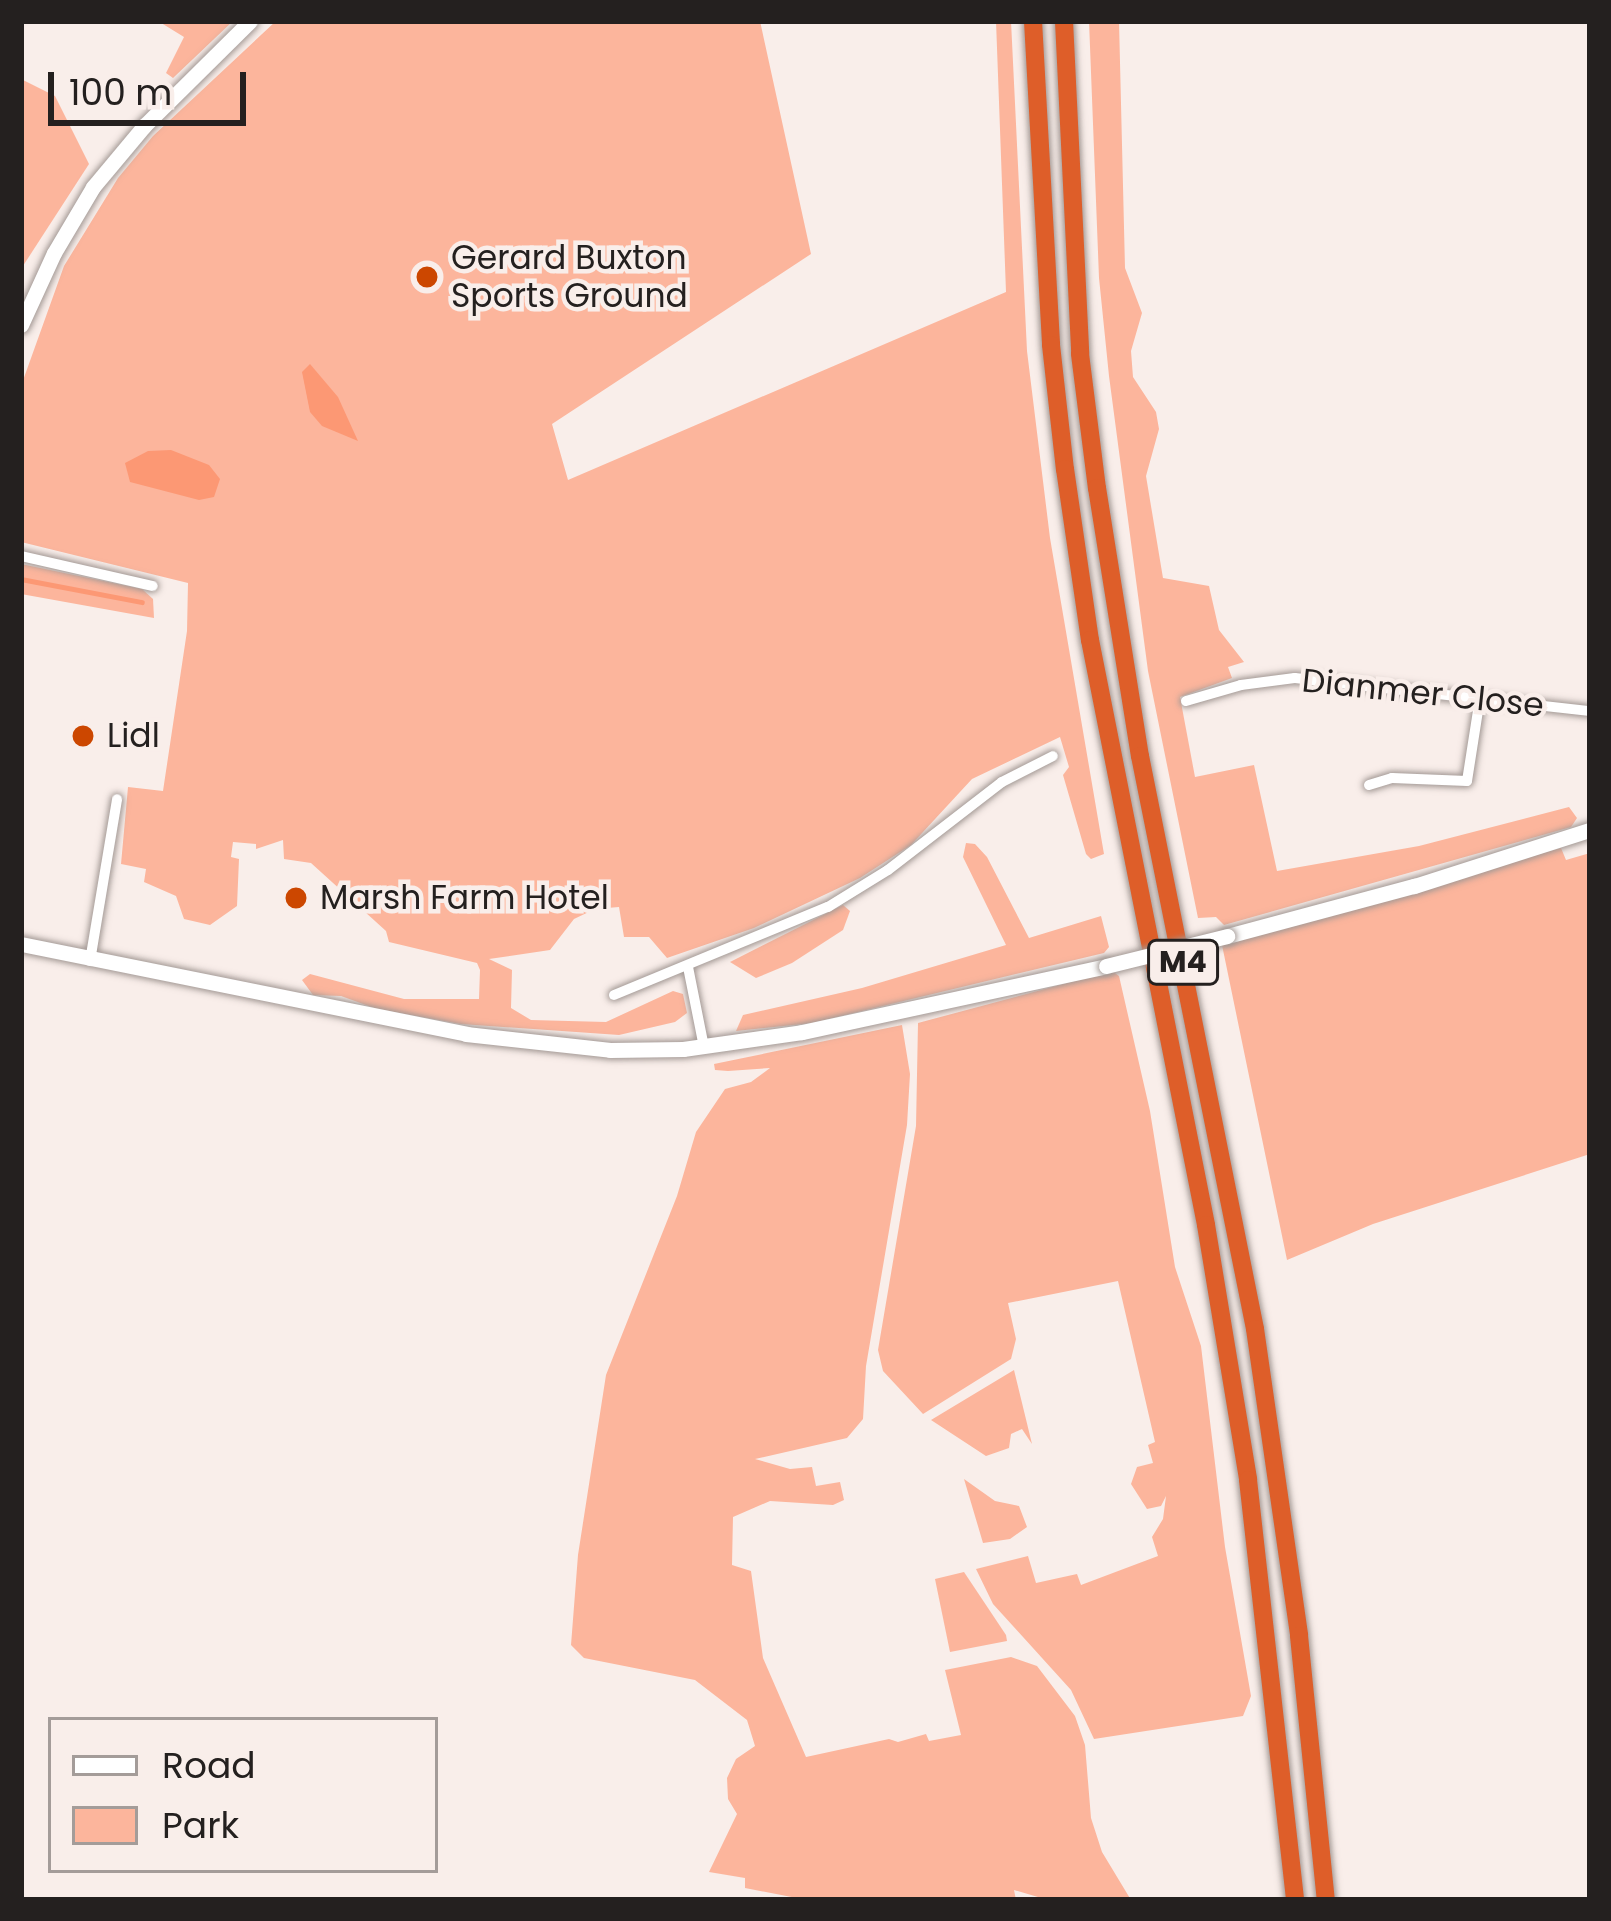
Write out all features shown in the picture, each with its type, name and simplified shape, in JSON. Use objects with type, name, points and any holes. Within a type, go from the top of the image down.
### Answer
[{"type":"highway","name":"M4","points":[[1034,21],[1051,345],[1065,469],[1090,640],[1206,1225],[1244,1459],[1295,1900]]},
{"type":"highway","name":"M4","points":[[1064,21],[1080,354],[1097,488],[1136,734],[1255,1329],[1296,1616],[1326,1900]]},
{"type":"street","points":[[21,325],[73,218],[108,168],[250,21]]},
{"type":"street","points":[[21,556],[153,586]]},
{"type":"street","name":"Dianmer Close","points":[[1186,700],[1240,685],[1295,678],[1590,711]]},
{"type":"street","points":[[1369,785],[1392,778],[1458,785],[1467,781],[1480,698]]},
{"type":"street","points":[[614,995],[792,925],[864,886],[1002,782],[1053,756]]},
{"type":"street","points":[[90,961],[117,799]]},
{"type":"street","points":[[24,943],[90,961],[528,1044],[610,1050],[704,1047],[886,1016],[1106,966],[1414,886],[1590,830]]},
{"type":"street","points":[[688,967],[704,1047]]},
{"type":"green space","points":[[158,21],[233,21],[173,78],[166,73],[184,37]]},
{"type":"green space","points":[[276,21],[760,21],[811,254],[552,424],[568,480],[1006,292],[996,21],[1011,21],[1027,351],[1050,538],[1104,854],[1091,859],[1086,854],[1063,775],[1069,767],[1060,737],[972,779],[911,845],[860,878],[754,928],[667,958],[649,937],[624,937],[619,907],[595,909],[574,919],[550,950],[489,959],[512,970],[511,1008],[531,1020],[606,1022],[673,991],[683,994],[687,1013],[675,1022],[619,1035],[461,1024],[377,1009],[341,996],[313,995],[302,980],[310,974],[404,999],[479,999],[480,970],[477,963],[389,942],[386,931],[311,863],[284,859],[283,840],[256,849],[256,844],[233,842],[231,857],[239,859],[237,906],[210,925],[184,919],[176,896],[144,882],[146,869],[121,864],[128,787],[163,791],[187,631],[188,583],[21,542],[21,386],[64,266],[118,178],[153,136]]},
{"type":"green space","points":[[1089,21],[1119,21],[1125,268],[1142,313],[1131,351],[1133,377],[1156,412],[1159,429],[1146,476],[1163,578],[1209,586],[1219,630],[1244,662],[1228,667],[1232,678],[1180,697],[1195,777],[1254,765],[1277,871],[1419,846],[1569,807],[1577,818],[1571,827],[1224,925],[1216,917],[1198,918],[1148,671],[1109,376],[1099,278]]},
{"type":"green space","points":[[21,79],[55,96],[89,164],[21,269]]},
{"type":"green space","points":[[21,564],[142,589],[153,599],[154,618],[21,594]]},
{"type":"green space","points":[[966,843],[975,844],[987,857],[1029,938],[1101,916],[1109,947],[1104,953],[812,1023],[736,1031],[743,1015],[862,988],[1006,945],[963,857]]},
{"type":"green space","points":[[1561,848],[1566,860],[1590,853],[1590,1154],[1373,1224],[1287,1260],[1222,945]]},
{"type":"green space","points":[[843,905],[850,911],[843,930],[792,963],[756,978],[730,962]]},
{"type":"green space","points":[[1112,971],[1119,976],[1150,1111],[1175,1267],[1201,1346],[1225,1547],[1251,1696],[1243,1716],[1094,1739],[1071,1690],[993,1604],[976,1569],[1028,1556],[1036,1583],[1077,1574],[1081,1585],[1158,1556],[1152,1537],[1163,1519],[1166,1496],[1161,1506],[1147,1509],[1131,1484],[1137,1467],[1153,1463],[1148,1445],[1155,1442],[1118,1281],[1008,1303],[1016,1339],[1011,1359],[923,1414],[883,1371],[878,1350],[916,1126],[918,1023]]},
{"type":"green space","points":[[902,1025],[910,1074],[907,1125],[866,1366],[863,1419],[847,1438],[755,1459],[790,1469],[812,1467],[816,1486],[840,1482],[844,1500],[833,1505],[770,1501],[733,1517],[732,1565],[751,1571],[763,1658],[806,1757],[889,1739],[898,1742],[926,1734],[929,1741],[961,1735],[945,1670],[1011,1657],[1037,1666],[1075,1716],[1085,1745],[1091,1818],[1102,1852],[1131,1900],[1048,1900],[1014,1890],[1016,1900],[807,1900],[745,1888],[745,1878],[709,1872],[737,1814],[728,1799],[727,1778],[736,1759],[755,1746],[747,1720],[695,1680],[584,1658],[571,1645],[578,1555],[606,1375],[677,1196],[696,1132],[725,1089],[751,1082],[770,1068],[728,1071],[715,1070],[714,1064]]},
{"type":"green space","points":[[1014,1370],[1032,1444],[1022,1429],[1011,1434],[1009,1448],[986,1456],[931,1420]]},
{"type":"green space","points":[[964,1479],[995,1501],[1019,1506],[1027,1527],[1010,1539],[983,1543]]},
{"type":"green space","points":[[964,1572],[1007,1641],[950,1652],[935,1579]]},
{"type":"shaded area","points":[[310,364],[338,397],[358,441],[322,426],[310,412],[302,372]]},
{"type":"shaded area","points":[[171,450],[209,465],[220,479],[214,497],[199,500],[130,482],[125,463],[148,451]]},
{"type":"waterway","points":[[21,579],[142,602]]},
{"type":"place","name":"Gerard Buxton Sports Ground","points":[[427,277]]},
{"type":"place","name":"Lidl","points":[[83,736]]},
{"type":"place","name":"Marsh Farm Hotel","points":[[296,898]]}]
